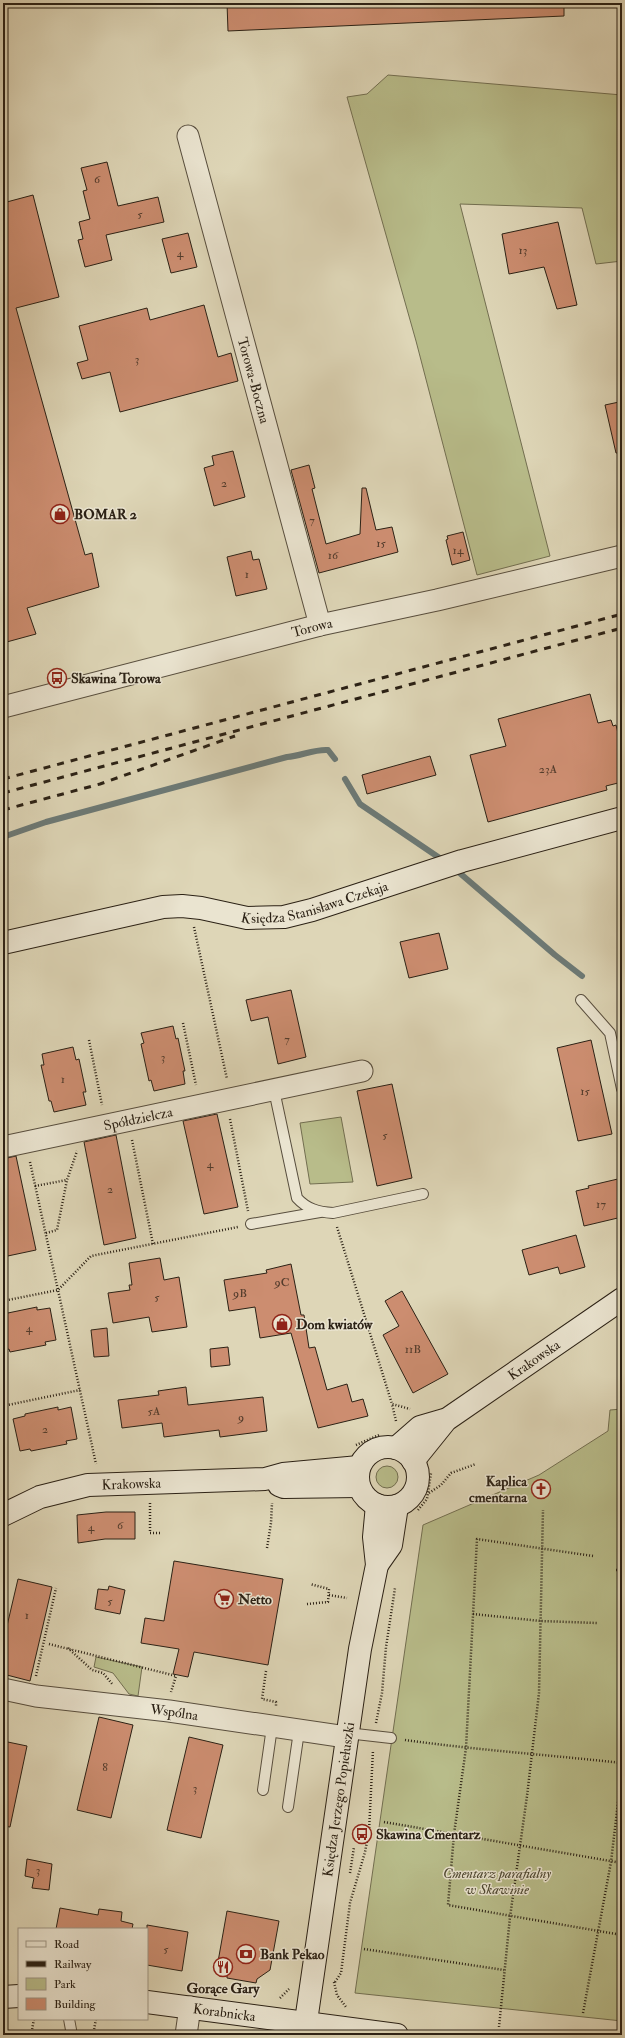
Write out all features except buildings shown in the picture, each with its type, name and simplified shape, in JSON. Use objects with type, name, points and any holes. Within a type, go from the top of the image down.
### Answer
[{"type":"street","name":"Torowa-Boczna","points":[[188,136],[320,625]]},
{"type":"street","name":"Torowa","points":[[3,707],[320,625],[437,600],[622,556]]},
{"type":"street","name":"Księdza Stanisława Czekaja","points":[[3,943],[163,907],[182,906],[201,908],[247,918],[284,917],[312,910],[462,861],[622,818]]},
{"type":"street","name":"Spółdzielcza","points":[[3,1147],[362,1071]]},
{"type":"street","name":"Krakowska","points":[[396,1448],[420,1427],[446,1420],[622,1299]]},
{"type":"street","name":"Krakowska","points":[[423,1464],[446,1420]]},
{"type":"street","points":[[387,1446],[396,1448],[423,1464],[417,1469],[416,1487],[405,1501],[397,1508],[363,1494],[359,1476],[370,1452],[387,1446]]},
{"type":"street","name":"Krakowska","points":[[3,1515],[40,1496],[88,1485],[265,1479],[283,1474],[359,1476]]},
{"type":"street","name":"Księdza Jerzego Popiełuszki","points":[[305,2030],[360,1649],[377,1565],[391,1545],[397,1508]]},
{"type":"street","name":"Wspólna","points":[[3,1689],[36,1696],[145,1708],[272,1718],[299,1731],[347,1735]]},
{"type":"street","points":[[3,1997],[18,1996]]},
{"type":"street","name":"Korabnicka","points":[[148,2002],[190,2007],[305,2030],[397,2035]]},
{"type":"street","points":[[186,2035],[190,2007]]},
{"type":"lane","points":[[581,1000],[610,1033],[622,1089]]},
{"type":"lane","points":[[274,1090],[297,1198],[305,1206],[320,1212]]},
{"type":"lane","points":[[251,1224],[320,1212],[333,1213],[424,1194]]},
{"type":"lane","points":[[263,1790],[272,1718]]},
{"type":"lane","points":[[288,1807],[299,1731]]},
{"type":"lane","points":[[347,1735],[391,1738]]},
{"type":"lane","points":[[69,2020],[72,2035]]},
{"type":"path","points":[[3,1301],[58,1290],[91,1256],[251,1224],[229,1100],[193,923]]},
{"type":"path","points":[[183,1022],[200,1106]]},
{"type":"path","points":[[89,1040],[106,1125]]},
{"type":"path","points":[[128,1121],[153,1244]]},
{"type":"path","points":[[46,1233],[57,1230],[67,1180],[85,1130]]},
{"type":"path","points":[[26,1142],[94,1456]]},
{"type":"path","points":[[35,1186],[67,1180]]},
{"type":"path","points":[[333,1213],[392,1404]]},
{"type":"path","points":[[3,1406],[80,1390]]},
{"type":"path","points":[[397,1508],[427,1499],[428,1493],[423,1464]]},
{"type":"path","points":[[428,1493],[441,1485],[451,1473],[476,1464]]},
{"type":"path","points":[[267,1548],[272,1523],[272,1500]]},
{"type":"path","points":[[499,2027],[510,1917],[539,1692],[541,1621],[540,1548],[543,1510]]},
{"type":"path","points":[[150,1511],[150,1533],[160,1533]]},
{"type":"path","points":[[593,1556],[477,1539],[466,1748],[454,1834],[448,1905],[510,1917],[622,1935]]},
{"type":"path","points":[[616,1570],[622,1570]]},
{"type":"path","points":[[307,1604],[328,1602],[329,1589],[310,1584]]},
{"type":"path","points":[[334,1982],[341,1973],[350,1903],[365,1852],[369,1831],[374,1736],[382,1693],[386,1647],[396,1586]]},
{"type":"path","points":[[34,1681],[56,1588]]},
{"type":"path","points":[[328,1595],[347,1598]]},
{"type":"path","points":[[473,1614],[541,1621],[597,1623]]},
{"type":"path","points":[[50,1644],[176,1675],[170,1697]]},
{"type":"path","points":[[67,1648],[92,1670],[103,1673],[115,1688]]},
{"type":"path","points":[[266,1671],[262,1699],[276,1702],[276,1707],[272,1718]]},
{"type":"path","points":[[391,1738],[466,1748],[532,1753],[622,1764]]},
{"type":"path","points":[[583,2013],[611,1862],[622,1768]]},
{"type":"path","points":[[384,1822],[622,1863]]},
{"type":"path","points":[[364,1949],[504,1970]]},
{"type":"path","points":[[329,1981],[334,1982]]},
{"type":"path","points":[[334,1982],[337,1995],[347,2008]]},
{"type":"path","points":[[31,2035],[34,2020]]},
{"type":"path","points":[[94,2035],[96,2020]]},
{"type":"path","points":[[544,2032],[578,2035]]},
{"type":"green space","points":[[388,75],[622,95],[622,261],[596,264],[582,208],[460,204],[550,556],[477,575],[416,341],[347,97],[367,94]]},
{"type":"green space","points":[[341,1117],[353,1182],[310,1184],[300,1123]]},
{"type":"green space","name":"Cmentarz parafialny w Skawinie","points":[[622,1409],[622,2021],[355,1993],[423,1525],[539,1475],[608,1431],[610,1410]]},
{"type":"green space","points":[[387,1466],[395,1469],[398,1477],[395,1485],[387,1488],[379,1485],[376,1477],[379,1469]]},
{"type":"green space","points":[[96,1657],[142,1667],[138,1696],[129,1694],[113,1673],[94,1667]]},
{"type":"waterway","points":[[3,837],[46,822],[287,757],[328,750],[335,759]]},
{"type":"waterway","points":[[345,779],[360,804],[444,861]]},
{"type":"waterway","points":[[455,869],[555,955],[582,976]]},
{"type":"railway","points":[[3,779],[622,614]]},
{"type":"railway","points":[[3,793],[622,628]]},
{"type":"railway","points":[[3,810],[100,784],[235,736]]},
{"type":"place","name":"BOMAR 2","points":[[60,514]]},
{"type":"place","name":"Skawina Torowa","points":[[57,678]]},
{"type":"place","name":"Dom kwiatów","points":[[282,1324]]},
{"type":"place","name":"Kaplica cmentarna","points":[[541,1489]]},
{"type":"place","name":"Netto","points":[[224,1599]]},
{"type":"place","name":"Skawina Cmentarz","points":[[362,1834]]},
{"type":"place","name":"Bank Pekao","points":[[246,1954]]},
{"type":"place","name":"Gorące Gary","points":[[223,1967]]}]
